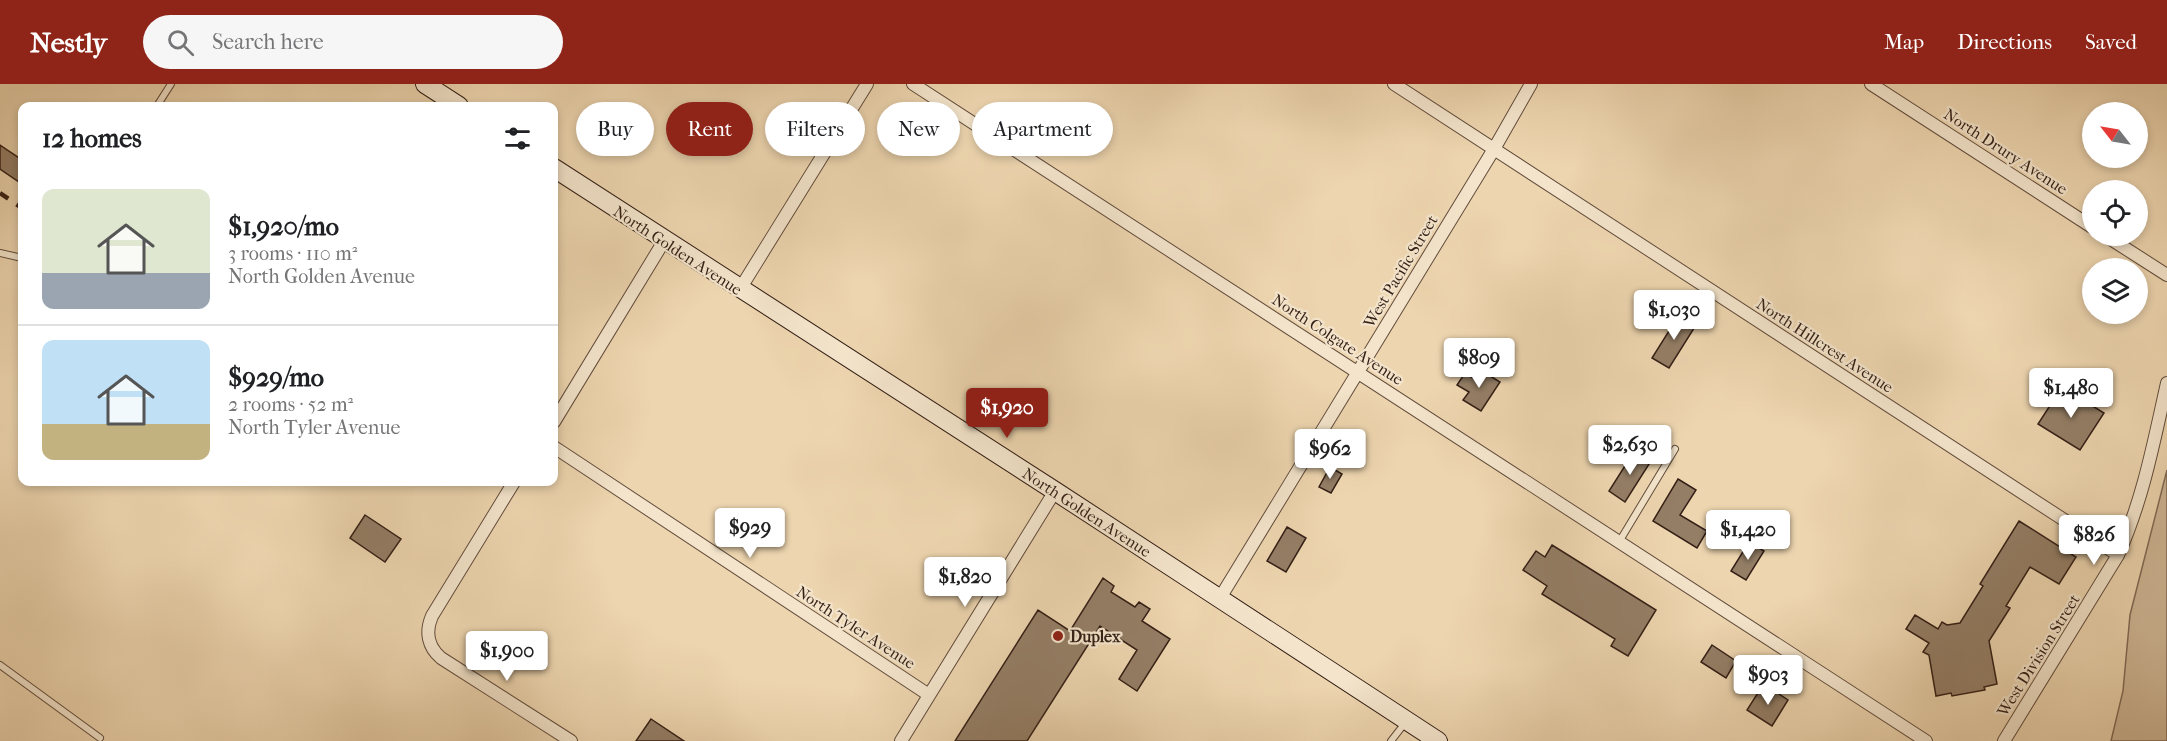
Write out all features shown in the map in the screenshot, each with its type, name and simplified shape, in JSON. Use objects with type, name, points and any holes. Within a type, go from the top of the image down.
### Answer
[{"type":"street","points":[[425,84],[453,102]]},
{"type":"street","points":[[740,289],[867,84]]},
{"type":"street","name":"North Colgate Avenue","points":[[913,84],[1926,741]]},
{"type":"street","name":"North Hillcrest Avenue","points":[[1394,84],[2118,555]]},
{"type":"street","name":"West Pacific Street","points":[[1220,598],[1531,84]]},
{"type":"street","name":"North Drury Avenue","points":[[1871,84],[2082,221]]},
{"type":"street","name":"North Golden Avenue","points":[[558,171],[1220,598],[1407,721],[1428,738]]},
{"type":"street","points":[[558,415],[664,241]]},
{"type":"street","points":[[2122,246],[2167,275]]},
{"type":"street","name":"West Division Street","points":[[2004,741],[2118,555],[2143,489],[2167,383]]},
{"type":"street","name":"North Tyler Avenue","points":[[558,450],[929,695]]},
{"type":"street","points":[[512,486],[432,616],[428,637],[434,651],[441,658],[571,741]]},
{"type":"street","points":[[901,741],[1055,491]]},
{"type":"lane","points":[[160,102],[171,84]]},
{"type":"lane","points":[[0,253],[18,257]]},
{"type":"lane","points":[[1619,542],[1675,449]]},
{"type":"lane","points":[[0,665],[100,740]]},
{"type":"lane","points":[[1391,741],[1407,721]]},
{"type":"shaded area","points":[[2167,470],[2167,741],[2111,741],[2123,691],[2130,615]]},
{"type":"building","points":[[0,145],[18,157],[18,181],[0,169]]},
{"type":"building","points":[[1679,315],[1696,325],[1669,368],[1652,358]]},
{"type":"building","points":[[1482,371],[1500,382],[1481,411],[1463,400],[1469,392],[1457,385],[1465,373],[1476,380]]},
{"type":"building","points":[[2062,387],[2104,413],[2080,450],[2038,424]]},
{"type":"building","points":[[1635,450],[1651,461],[1625,502],[1609,491]]},
{"type":"building","points":[[1330,467],[1342,474],[1331,493],[1319,487]]},
{"type":"building","points":[[1678,479],[1696,490],[1680,515],[1707,531],[1697,548],[1653,521]]},
{"type":"building","points":[[365,515],[401,539],[385,562],[350,538]]},
{"type":"building","points":[[2019,521],[2076,557],[2059,584],[2030,567],[2006,606],[2010,608],[1989,641],[1997,684],[1984,687],[1985,690],[1952,696],[1951,693],[1936,696],[1929,655],[1923,652],[1929,643],[1906,629],[1915,615],[1938,629],[1942,622],[1947,625],[1960,623],[1983,586],[1980,584]]},
{"type":"building","points":[[1287,527],[1306,538],[1286,572],[1267,561]]},
{"type":"building","points":[[1749,542],[1764,551],[1746,580],[1731,571]]},
{"type":"building","points":[[1552,545],[1656,610],[1628,656],[1611,646],[1615,639],[1542,594],[1547,586],[1523,570],[1536,551],[1545,557]]},
{"type":"building","points":[[1103,578],[1114,586],[1111,592],[1135,607],[1139,602],[1150,609],[1142,621],[1170,639],[1137,691],[1119,679],[1137,650],[1100,626],[1027,741],[955,741],[1038,610],[1070,631]]},
{"type":"building","points":[[1712,645],[1736,661],[1726,678],[1701,662]]},
{"type":"building","points":[[1761,688],[1773,696],[1776,692],[1788,700],[1772,726],[1747,710]]},
{"type":"building","points":[[651,719],[684,741],[636,741]]},
{"type":"railway","points":[[0,193],[18,205]]},
{"type":"place","name":"Duplex","points":[[1058,636]]}]
